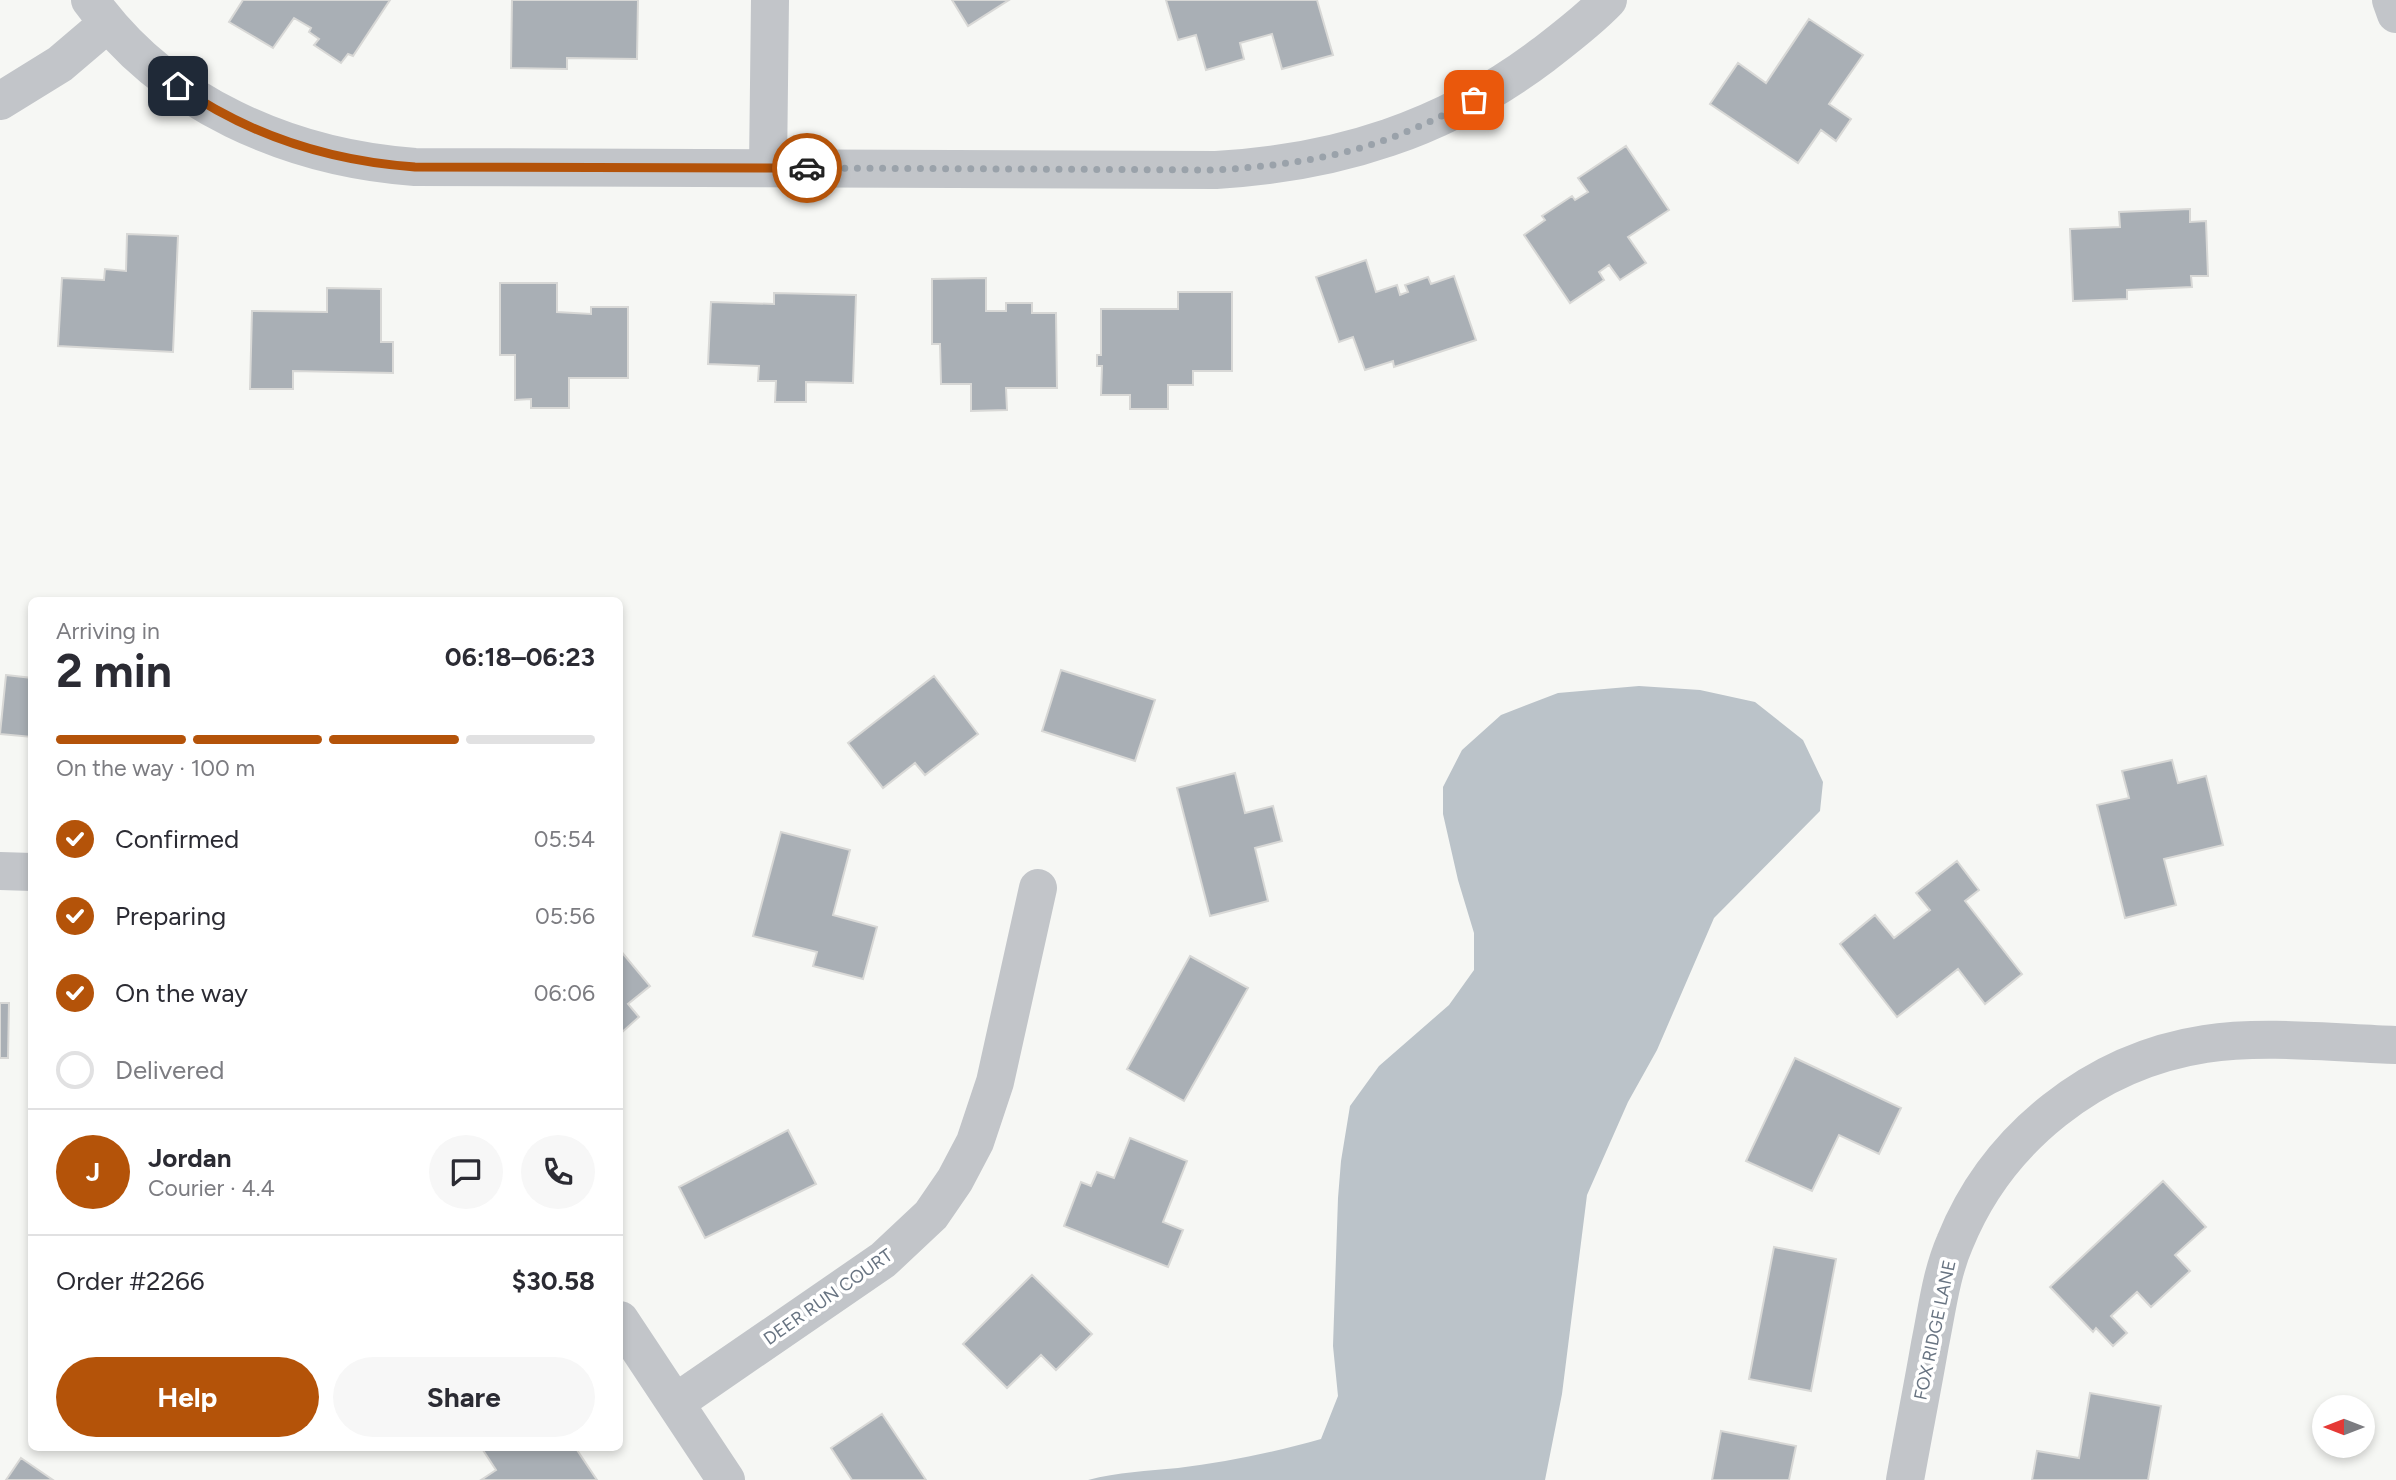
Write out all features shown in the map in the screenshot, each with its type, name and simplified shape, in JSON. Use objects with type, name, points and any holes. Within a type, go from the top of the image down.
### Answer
[{"type":"street","points":[[768,168],[771,0]]},
{"type":"street","points":[[0,101],[60,64],[99,12],[129,46],[178,86],[232,119],[311,150],[351,160],[415,167],[1216,170],[1279,165],[1320,158],[1400,135],[1474,100],[1525,68],[1575,31],[1608,0]]},
{"type":"street","points":[[2391,0],[2396,14]]},
{"type":"street","points":[[0,871],[28,872]]},
{"type":"street","name":"DEER RUN COURT","points":[[675,1403],[883,1260],[931,1215],[955,1180],[975,1142],[995,1082],[1038,888]]},
{"type":"street","name":"FOX RIDGE LANE","points":[[1905,1480],[1942,1280],[1955,1240],[1972,1203],[1996,1169],[2037,1123],[2105,1076],[2144,1060],[2185,1048],[2245,1040],[2396,1045]]},
{"type":"street","points":[[623,1325],[726,1480]]},
{"type":"shaded area","points":[[1639,686],[1700,690],[1755,702],[1803,740],[1823,782],[1820,811],[1714,918],[1657,1050],[1628,1102],[1587,1195],[1562,1394],[1545,1480],[1088,1480],[1121,1473],[1232,1460],[1321,1439],[1338,1396],[1333,1346],[1338,1198],[1350,1106],[1379,1066],[1449,1005],[1474,970],[1474,933],[1458,880],[1443,814],[1443,787],[1462,750],[1501,715],[1558,693]]},
{"type":"building","points":[[243,0],[390,0],[353,56],[348,54],[341,63],[314,45],[319,39],[309,32],[311,28],[294,18],[273,48],[229,22]]},
{"type":"building","points":[[512,0],[638,0],[637,59],[567,58],[567,69],[511,68]]},
{"type":"building","points":[[952,0],[1009,0],[968,26]]},
{"type":"building","points":[[1166,0],[1317,0],[1333,55],[1282,69],[1272,34],[1240,43],[1244,59],[1206,70],[1196,35],[1178,40]]},
{"type":"building","points":[[1809,19],[1863,55],[1829,104],[1851,119],[1836,141],[1821,130],[1798,163],[1710,104],[1738,63],[1766,83]]},
{"type":"building","points":[[1626,146],[1669,210],[1628,237],[1646,263],[1620,280],[1609,265],[1599,272],[1604,280],[1570,303],[1524,235],[1545,220],[1542,216],[1572,196],[1575,200],[1588,192],[1578,178]]},
{"type":"building","points":[[2190,209],[2190,222],[2206,221],[2208,276],[2191,276],[2192,287],[2127,290],[2127,299],[2073,301],[2070,229],[2120,227],[2119,212]]},
{"type":"building","points":[[127,234],[178,236],[173,352],[58,346],[62,278],[104,280],[105,269],[126,271]]},
{"type":"building","points":[[1366,260],[1376,292],[1397,285],[1400,295],[1408,292],[1405,285],[1428,277],[1431,284],[1454,276],[1476,340],[1394,367],[1393,361],[1365,370],[1353,337],[1339,342],[1316,277]]},
{"type":"building","points":[[986,278],[986,311],[1006,311],[1006,303],[1032,303],[1032,313],[1056,313],[1057,388],[1006,388],[1007,410],[971,411],[971,384],[941,384],[940,344],[932,344],[932,279]]},
{"type":"building","points":[[500,283],[557,283],[557,312],[591,314],[591,307],[628,307],[628,378],[569,378],[569,408],[531,408],[531,399],[515,400],[515,355],[500,355]]},
{"type":"building","points":[[327,288],[381,289],[381,342],[393,342],[393,373],[293,371],[293,389],[250,389],[252,311],[327,312]]},
{"type":"building","points":[[1178,292],[1232,292],[1232,371],[1193,371],[1193,385],[1168,385],[1168,409],[1130,409],[1130,395],[1101,395],[1102,366],[1097,366],[1097,355],[1101,355],[1101,309],[1178,309]]},
{"type":"building","points":[[774,293],[856,295],[853,383],[806,382],[806,402],[775,402],[776,381],[758,381],[759,366],[708,364],[711,302],[774,304]]},
{"type":"building","points":[[1061,670],[1155,700],[1135,761],[1042,731]]},
{"type":"building","points":[[6,675],[28,678],[28,737],[0,734]]},
{"type":"building","points":[[934,676],[978,734],[925,775],[915,763],[883,788],[848,743]]},
{"type":"building","points":[[2172,760],[2178,783],[2206,776],[2223,845],[2164,859],[2176,905],[2125,918],[2097,805],[2129,798],[2122,771]]},
{"type":"building","points":[[1235,773],[1245,813],[1273,806],[1282,841],[1255,848],[1268,901],[1210,916],[1177,788]]},
{"type":"building","points":[[781,832],[850,850],[833,915],[877,927],[863,979],[813,966],[817,952],[753,936]]},
{"type":"building","points":[[1957,861],[1979,890],[1965,901],[2022,974],[1985,1004],[1958,969],[1897,1017],[1840,944],[1875,915],[1894,938],[1930,910],[1916,893]]},
{"type":"building","points":[[623,954],[650,986],[628,1004],[639,1017],[623,1031]]},
{"type":"building","points":[[1190,956],[1248,988],[1184,1101],[1127,1069]]},
{"type":"building","points":[[0,1003],[9,1003],[8,1058],[0,1058]]},
{"type":"building","points":[[1795,1058],[1901,1108],[1879,1154],[1839,1135],[1812,1191],[1746,1161]]},
{"type":"building","points":[[788,1130],[816,1184],[705,1238],[679,1187]]},
{"type":"building","points":[[1130,1138],[1187,1161],[1163,1222],[1183,1230],[1168,1267],[1064,1226],[1081,1182],[1091,1186],[1097,1172],[1114,1178]]},
{"type":"building","points":[[2163,1181],[2206,1227],[2175,1255],[2190,1271],[2151,1307],[2137,1292],[2111,1316],[2127,1333],[2113,1346],[2096,1328],[2093,1332],[2050,1287]]},
{"type":"building","points":[[1774,1247],[1836,1259],[1811,1391],[1749,1379]]},
{"type":"building","points":[[1032,1275],[1092,1334],[1056,1370],[1041,1355],[1007,1388],[963,1344]]},
{"type":"building","points":[[2090,1393],[2161,1406],[2148,1480],[2032,1480],[2037,1451],[2079,1458]]},
{"type":"building","points":[[882,1414],[926,1480],[852,1480],[831,1448]]},
{"type":"building","points":[[1721,1431],[1796,1446],[1789,1480],[1712,1480]]},
{"type":"building","points":[[484,1451],[578,1451],[597,1480],[481,1480],[496,1470]]},
{"type":"building","points":[[21,1458],[53,1480],[6,1480]]},
{"type":"way so far","points":[[807,168],[1216,170],[1279,165],[1320,158],[1380,142],[1474,100]]},
{"type":"route","points":[[178,86],[232,119],[271,136],[311,150],[371,163],[415,167],[807,168]]}]
